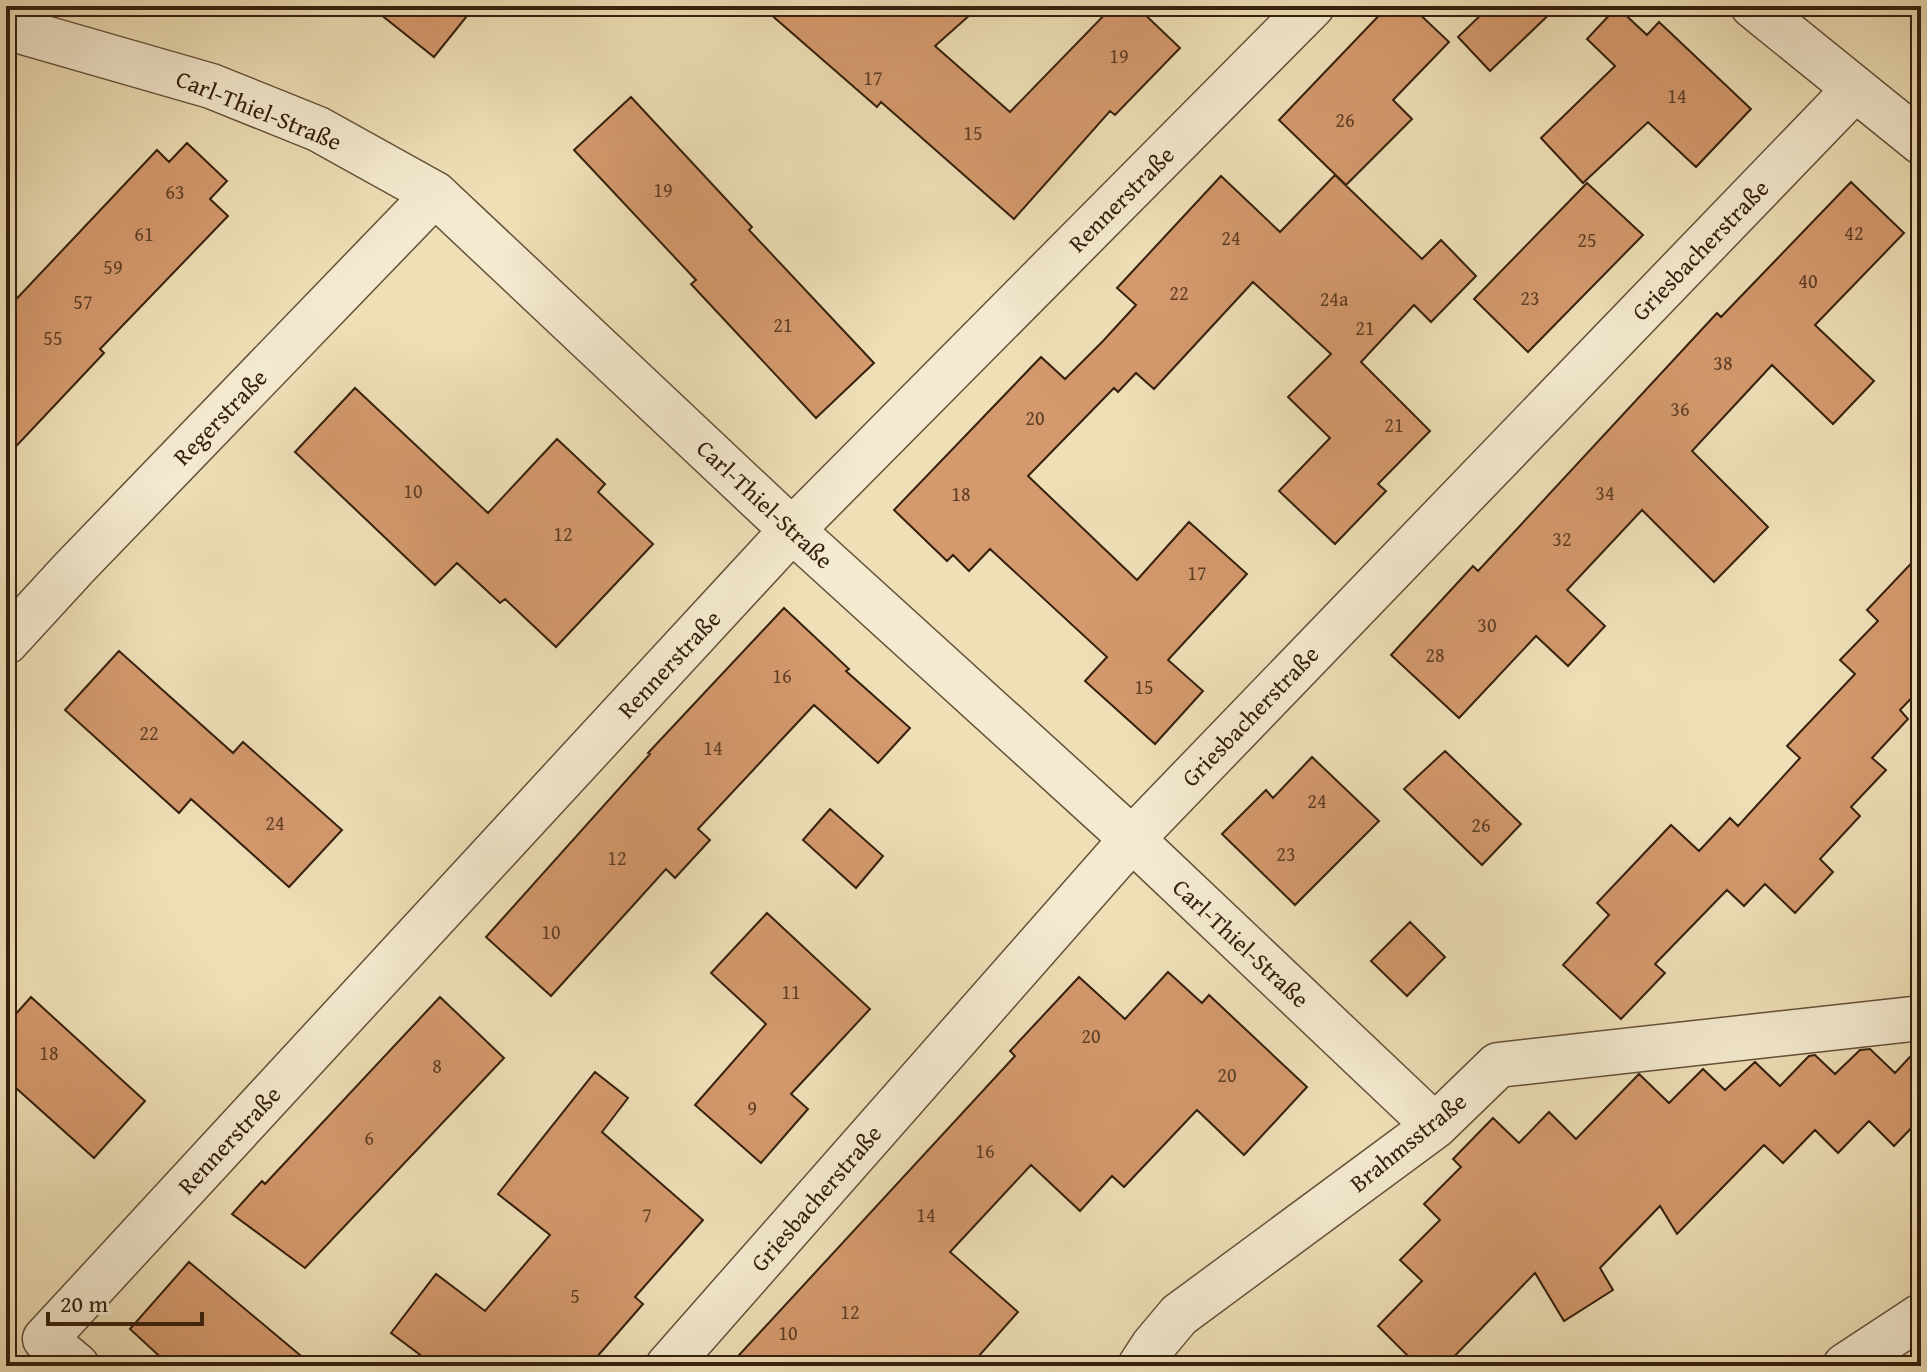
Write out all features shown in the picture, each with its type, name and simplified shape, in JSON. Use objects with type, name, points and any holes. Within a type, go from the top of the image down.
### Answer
[{"type":"street","name":"Rennerstraße","points":[[61,1352],[792,530],[1312,6]]},
{"type":"street","points":[[1753,6],[1921,142]]},
{"type":"street","name":"Carl-Thiel-Straße","points":[[6,27],[211,86],[318,129],[435,194],[792,530],[1132,839],[1435,1126]]},
{"type":"street","name":"Griesbacherstraße","points":[[668,1366],[1132,839],[1855,89]]},
{"type":"street","name":"Regerstraße","points":[[6,642],[84,557],[435,194]]},
{"type":"street","name":"Brahmsstraße","points":[[1140,1366],[1179,1315],[1435,1126],[1498,1065],[1921,1018]]},
{"type":"street","points":[[1845,1366],[1921,1316]]},
{"type":"building","points":[[370,6],[475,6],[434,57]]},
{"type":"building","points":[[761,6],[980,6],[935,46],[1010,112],[1113,6],[1136,6],[1180,48],[1115,115],[1110,111],[1014,219],[881,102],[877,107]]},
{"type":"building","points":[[1388,6],[1411,6],[1449,42],[1393,100],[1412,119],[1346,185],[1279,120]]},
{"type":"building","points":[[1490,6],[1558,6],[1490,71],[1458,37]]},
{"type":"building","points":[[1617,7],[1647,35],[1659,22],[1751,109],[1696,167],[1648,122],[1583,183],[1541,138],[1615,66],[1587,39]]},
{"type":"building","points":[[631,97],[752,227],[749,230],[874,363],[816,418],[691,284],[696,280],[574,150]]},
{"type":"building","points":[[187,143],[227,181],[210,199],[228,216],[100,349],[104,353],[6,457],[6,310],[157,150],[169,162]]},
{"type":"building","points":[[1335,175],[1422,259],[1441,240],[1476,276],[1431,322],[1414,305],[1361,362],[1430,431],[1378,484],[1386,491],[1335,544],[1279,491],[1330,438],[1288,397],[1331,354],[1253,282],[1154,389],[1136,373],[1118,392],[1114,388],[1028,476],[1137,580],[1189,522],[1247,574],[1168,660],[1203,691],[1155,744],[1085,681],[1107,657],[990,549],[969,571],[953,555],[947,561],[894,510],[1041,357],[1065,379],[1103,341],[1136,305],[1117,288],[1221,176],[1280,232]]},
{"type":"building","points":[[1851,182],[1904,233],[1815,325],[1874,381],[1833,424],[1772,365],[1692,451],[1768,527],[1714,582],[1642,510],[1567,590],[1605,626],[1568,666],[1536,636],[1459,718],[1391,655],[1473,566],[1478,571],[1717,313],[1721,317]]},
{"type":"building","points":[[1587,183],[1643,235],[1528,352],[1474,299]]},
{"type":"building","points":[[355,388],[488,513],[557,439],[605,484],[598,492],[653,544],[556,647],[505,599],[500,603],[457,563],[435,585],[295,452]]},
{"type":"building","points":[[1921,553],[1921,688],[1900,710],[1908,719],[1872,758],[1886,770],[1851,807],[1860,816],[1820,859],[1833,872],[1795,913],[1765,884],[1744,906],[1727,890],[1655,964],[1665,973],[1621,1019],[1563,965],[1609,915],[1597,903],[1671,825],[1699,851],[1730,818],[1738,826],[1800,758],[1787,746],[1855,674],[1840,660],[1878,621],[1867,610]]},
{"type":"building","points":[[784,608],[849,669],[846,671],[910,728],[878,763],[814,705],[698,829],[710,840],[675,878],[666,869],[551,996],[486,937],[648,753]]},
{"type":"building","points":[[119,651],[233,753],[243,742],[342,830],[289,887],[191,799],[179,813],[65,710]]},
{"type":"building","points":[[1445,751],[1521,824],[1482,865],[1404,789]]},
{"type":"building","points":[[1312,757],[1379,821],[1295,905],[1222,834],[1266,790],[1273,798]]},
{"type":"building","points":[[830,809],[883,856],[856,888],[803,840]]},
{"type":"building","points":[[767,913],[870,1009],[791,1094],[808,1109],[761,1163],[695,1105],[766,1024],[711,973]]},
{"type":"building","points":[[1410,922],[1445,957],[1407,996],[1371,961]]},
{"type":"building","points":[[1168,972],[1202,1003],[1209,995],[1307,1087],[1244,1155],[1197,1110],[1124,1187],[1112,1176],[1080,1211],[1031,1165],[950,1252],[1018,1312],[970,1366],[729,1366],[1015,1056],[1010,1051],[1079,977],[1125,1019]]},
{"type":"building","points":[[31,997],[145,1101],[94,1158],[6,1079],[6,1025]]},
{"type":"building","points":[[440,997],[504,1058],[305,1268],[232,1214],[262,1181],[265,1184]]},
{"type":"building","points":[[1921,1045],[1921,1118],[1894,1146],[1869,1121],[1838,1153],[1815,1130],[1783,1163],[1764,1145],[1677,1234],[1660,1206],[1600,1268],[1613,1290],[1564,1321],[1535,1273],[1445,1366],[1418,1366],[1378,1326],[1422,1281],[1400,1260],[1440,1220],[1424,1204],[1461,1167],[1453,1159],[1493,1118],[1519,1143],[1549,1112],[1576,1139],[1639,1074],[1669,1103],[1703,1069],[1725,1090],[1755,1062],[1780,1086],[1809,1056],[1815,1055],[1835,1074],[1860,1050],[1870,1049],[1895,1073]]},
{"type":"building","points":[[595,1072],[628,1098],[602,1132],[703,1220],[635,1297],[643,1304],[589,1366],[435,1366],[391,1333],[436,1274],[485,1311],[550,1235],[498,1194]]},
{"type":"building","points":[[189,1262],[313,1366],[170,1366],[130,1329]]}]
